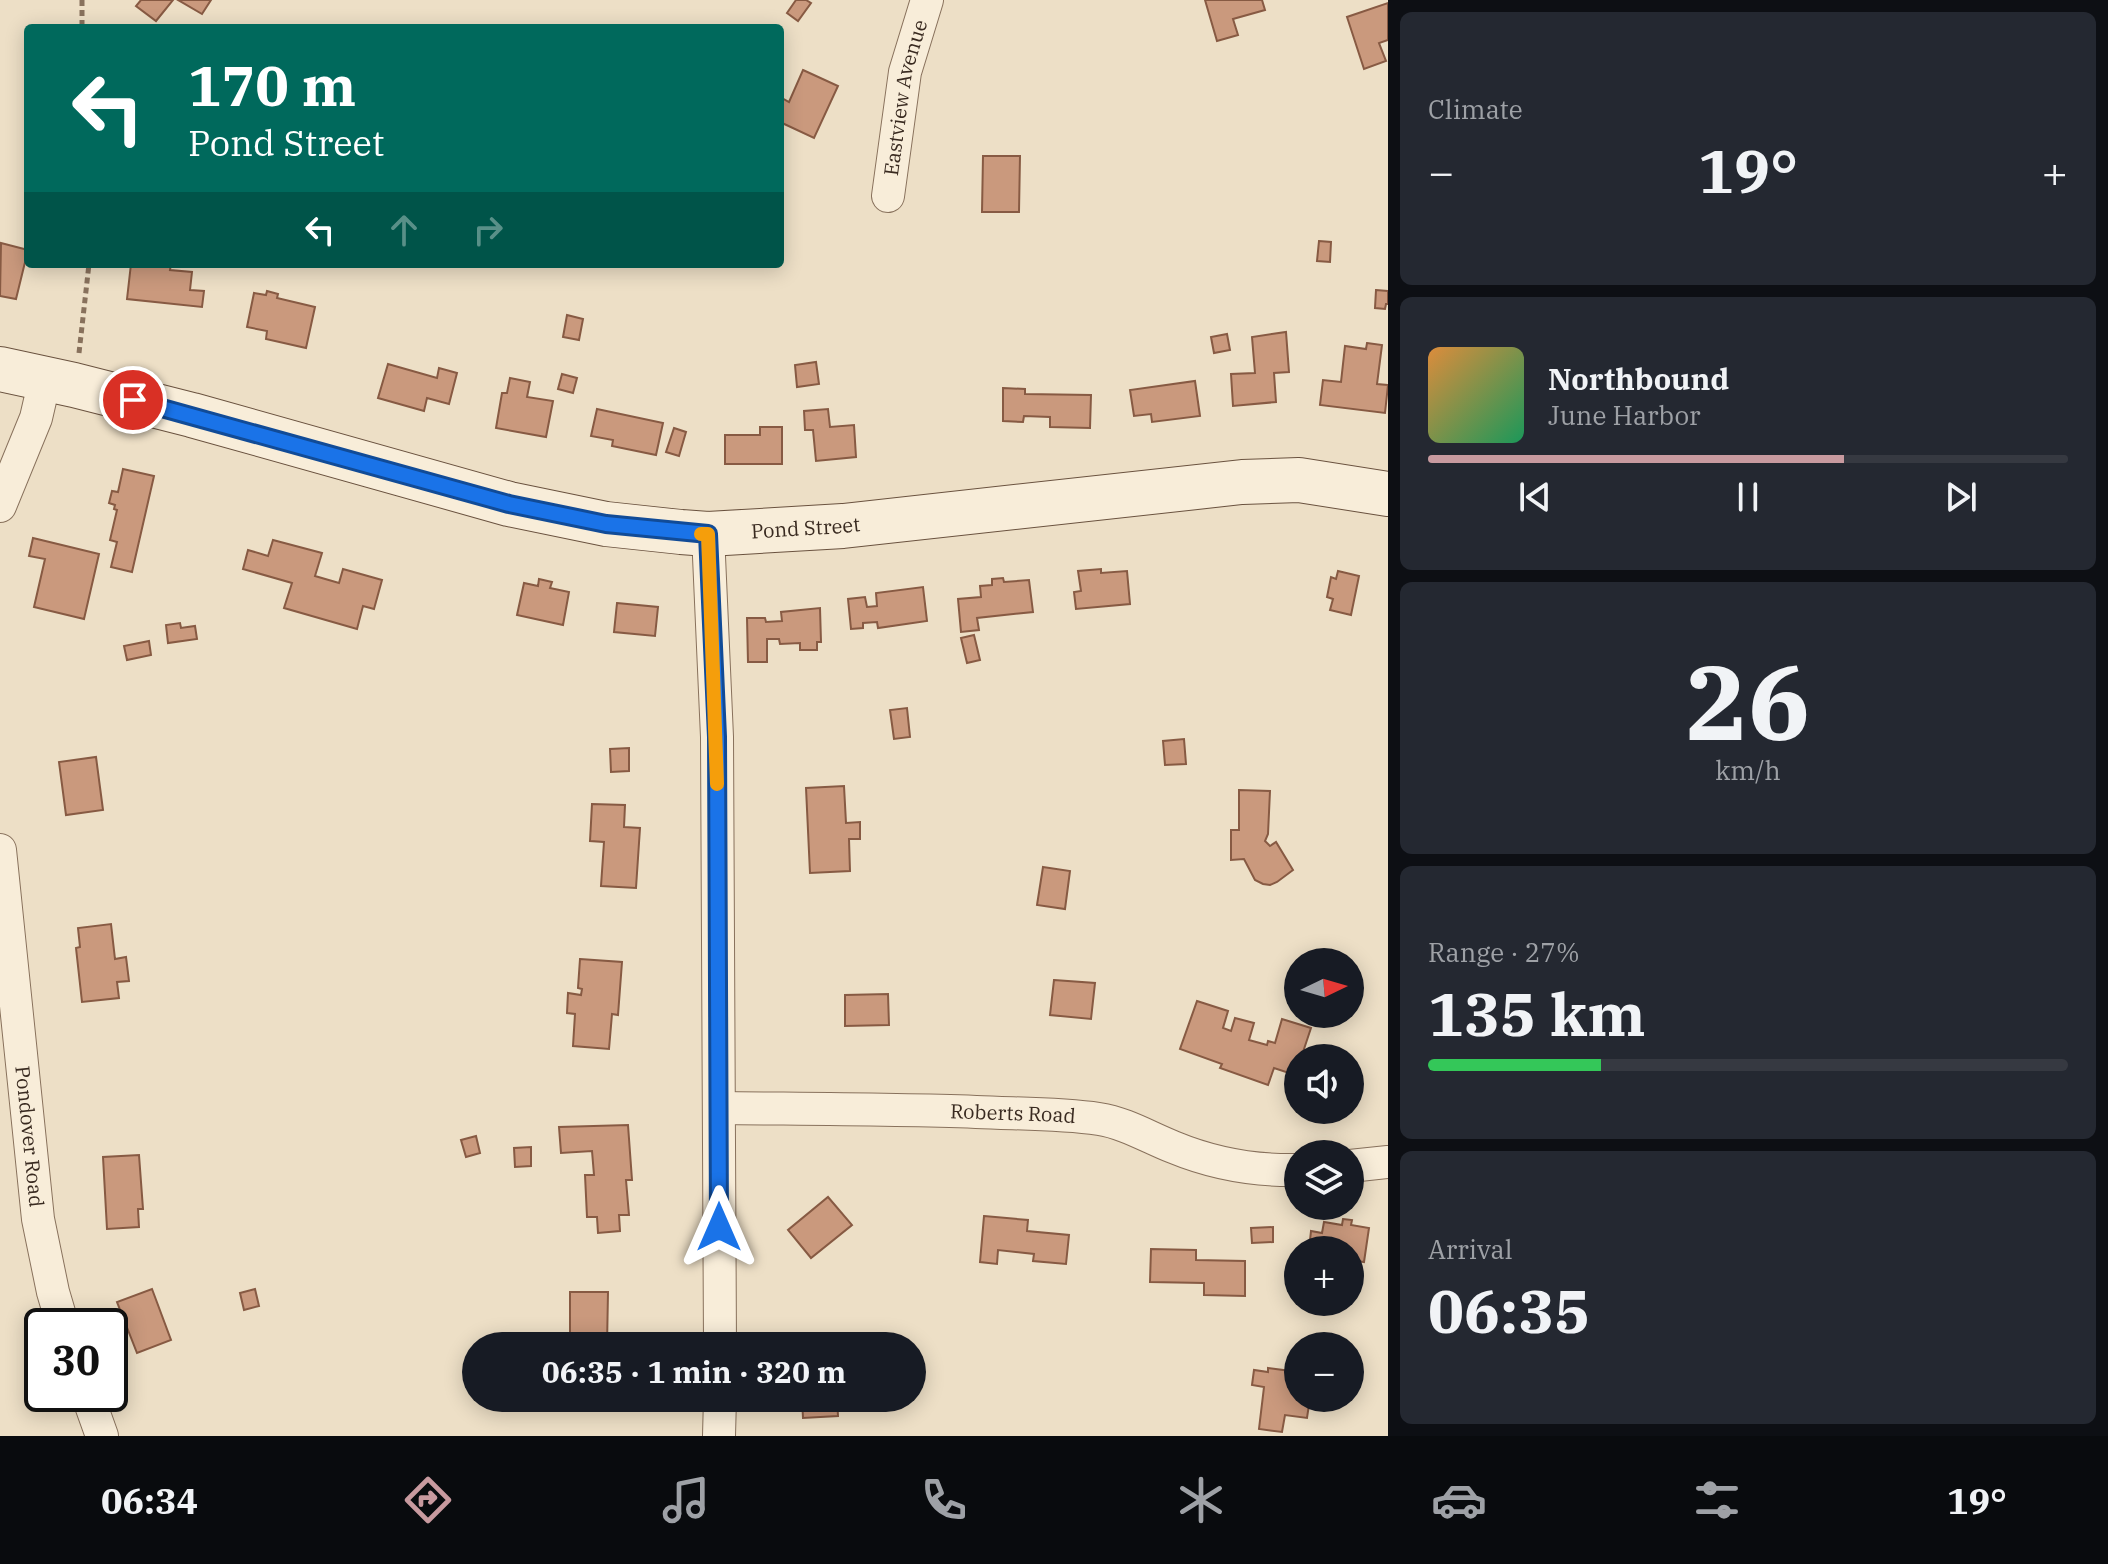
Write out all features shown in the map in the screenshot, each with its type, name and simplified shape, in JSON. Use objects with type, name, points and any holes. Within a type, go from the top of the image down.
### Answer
[{"type":"street","name":"Eastview Avenue","points":[[888,196],[905,72],[927,0]]},
{"type":"street","name":"Pond Street","points":[[0,369],[206,419],[509,504],[606,524],[708,534],[843,526],[1242,482],[1299,480],[1388,494]]},
{"type":"street","points":[[0,506],[36,418],[60,382]]},
{"type":"street","points":[[708,534],[717,737],[720,1332]]},
{"type":"street","name":"Pondover Road","points":[[0,850],[38,1219],[58,1308]]},
{"type":"street","name":"Roberts Road","points":[[719,1108],[1062,1115],[1110,1121],[1215,1163],[1284,1170]]},
{"type":"street","points":[[1364,1165],[1388,1162]]},
{"type":"street","points":[[93,1412],[102,1436]]},
{"type":"street","points":[[719,1436],[720,1412]]},
{"type":"path","points":[[82,0],[82,24]]},
{"type":"path","points":[[60,382],[88,268]]},
{"type":"building","points":[[141,0],[173,0],[156,21],[136,6]]},
{"type":"building","points":[[178,0],[211,0],[202,14]]},
{"type":"building","points":[[796,0],[811,3],[798,21],[787,13]]},
{"type":"building","points":[[1205,0],[1262,0],[1265,10],[1233,19],[1238,35],[1217,41]]},
{"type":"building","points":[[1388,3],[1388,40],[1379,43],[1386,61],[1364,69],[1347,17]]},
{"type":"building","points":[[803,70],[838,86],[814,138],[784,124],[784,99],[789,102]]},
{"type":"building","points":[[983,156],[1020,156],[1019,212],[982,212]]},
{"type":"building","points":[[1319,241],[1331,242],[1330,262],[1317,261]]},
{"type":"building","points":[[1,243],[24,249],[24,266],[16,299],[0,296]]},
{"type":"building","points":[[131,268],[170,268],[192,272],[190,290],[204,291],[202,307],[127,299]]},
{"type":"building","points":[[1376,290],[1388,291],[1385,309],[1375,308]]},
{"type":"building","points":[[267,291],[278,294],[277,298],[315,307],[306,348],[266,339],[267,331],[247,327],[254,293],[266,295]]},
{"type":"building","points":[[567,315],[583,319],[579,340],[563,337]]},
{"type":"building","points":[[1286,332],[1289,372],[1274,373],[1276,402],[1233,406],[1231,374],[1255,373],[1252,337]]},
{"type":"building","points":[[1227,334],[1230,350],[1214,353],[1211,337]]},
{"type":"building","points":[[1367,343],[1382,345],[1377,384],[1388,385],[1385,413],[1320,405],[1323,380],[1341,382],[1345,346],[1366,349]]},
{"type":"building","points":[[816,362],[819,384],[797,387],[795,365]]},
{"type":"building","points":[[388,364],[437,378],[439,368],[457,373],[449,404],[427,398],[424,411],[378,398]]},
{"type":"building","points":[[562,374],[577,378],[573,393],[558,389]]},
{"type":"building","points":[[510,378],[530,382],[527,397],[553,401],[546,437],[496,428],[502,393],[507,393]]},
{"type":"building","points":[[1195,381],[1200,416],[1152,422],[1151,414],[1134,416],[1130,390]]},
{"type":"building","points":[[1003,388],[1025,389],[1025,394],[1091,395],[1090,428],[1050,427],[1050,417],[1024,416],[1023,422],[1003,421]]},
{"type":"building","points":[[597,409],[663,423],[656,455],[612,446],[613,440],[591,436]]},
{"type":"building","points":[[828,409],[830,427],[854,425],[856,457],[816,461],[813,430],[805,430],[804,411]]},
{"type":"building","points":[[760,427],[782,427],[782,464],[725,464],[725,435],[760,435]]},
{"type":"building","points":[[674,428],[686,432],[679,456],[666,452]]},
{"type":"building","points":[[123,469],[154,476],[132,572],[111,567],[117,542],[110,540],[117,510],[114,509],[115,505],[109,503],[112,491],[118,492]]},
{"type":"building","points":[[33,538],[99,554],[84,619],[34,607],[45,559],[29,556]]},
{"type":"building","points":[[273,540],[322,553],[315,576],[339,583],[343,569],[382,580],[374,609],[363,606],[357,629],[284,608],[292,583],[243,569],[248,550],[268,556]]},
{"type":"building","points":[[1101,569],[1101,573],[1127,571],[1130,604],[1076,609],[1074,592],[1081,591],[1078,571]]},
{"type":"building","points":[[1338,571],[1359,576],[1351,615],[1330,610],[1333,599],[1327,597],[1331,577],[1336,579]]},
{"type":"building","points":[[1003,578],[1004,582],[1029,580],[1033,612],[977,618],[979,630],[961,632],[958,599],[981,597],[980,586],[992,585],[992,579]]},
{"type":"building","points":[[539,579],[552,582],[550,588],[569,592],[563,625],[517,615],[524,583],[538,586]]},
{"type":"building","points":[[923,587],[927,621],[878,628],[877,622],[863,623],[863,628],[851,629],[848,599],[865,597],[867,607],[877,606],[876,593]]},
{"type":"building","points":[[617,603],[658,607],[655,636],[614,632]]},
{"type":"building","points":[[820,608],[821,642],[817,642],[817,650],[800,650],[800,643],[780,644],[779,639],[767,639],[767,662],[748,662],[747,618],[782,621],[781,612]]},
{"type":"building","points":[[180,623],[181,628],[195,626],[197,639],[168,643],[166,625]]},
{"type":"building","points":[[974,635],[980,660],[967,663],[961,638]]},
{"type":"building","points":[[149,641],[151,655],[127,660],[124,646]]},
{"type":"building","points":[[907,708],[910,737],[894,739],[890,710]]},
{"type":"building","points":[[1184,739],[1186,764],[1165,765],[1163,741]]},
{"type":"building","points":[[629,748],[629,771],[611,772],[610,749]]},
{"type":"building","points":[[96,757],[103,810],[66,815],[59,762]]},
{"type":"building","points":[[844,786],[846,823],[860,822],[860,839],[849,839],[850,871],[810,873],[806,788]]},
{"type":"building","points":[[1239,790],[1270,791],[1265,841],[1270,846],[1276,842],[1293,870],[1270,885],[1255,880],[1244,859],[1231,860],[1231,830],[1239,830]]},
{"type":"building","points":[[592,804],[625,805],[624,827],[640,828],[636,888],[601,886],[604,842],[590,841]]},
{"type":"building","points":[[1043,867],[1070,871],[1065,909],[1037,905]]},
{"type":"building","points":[[111,924],[115,959],[126,957],[129,981],[117,982],[119,998],[82,1002],[76,948],[80,947],[78,928]]},
{"type":"building","points":[[580,959],[622,962],[618,1015],[612,1014],[609,1049],[573,1046],[575,1014],[567,1013],[568,993],[581,995],[582,989],[578,988]]},
{"type":"building","points":[[1054,980],[1095,983],[1091,1019],[1050,1015]]},
{"type":"building","points":[[888,994],[889,1025],[845,1026],[845,995]]},
{"type":"building","points":[[1197,1001],[1228,1011],[1223,1028],[1231,1031],[1235,1018],[1254,1023],[1249,1040],[1267,1045],[1268,1041],[1275,1043],[1282,1019],[1284,1028],[1311,1028],[1306,1044],[1284,1044],[1284,1071],[1274,1068],[1268,1085],[1220,1068],[1222,1064],[1180,1049]]},
{"type":"building","points":[[628,1125],[632,1180],[626,1180],[629,1215],[619,1215],[620,1231],[598,1233],[597,1217],[587,1217],[585,1175],[594,1175],[592,1151],[561,1153],[559,1127]]},
{"type":"building","points":[[476,1136],[480,1153],[466,1157],[461,1140]]},
{"type":"building","points":[[531,1147],[531,1166],[515,1167],[514,1148]]},
{"type":"building","points":[[139,1155],[143,1209],[138,1209],[139,1227],[107,1229],[103,1157]]},
{"type":"building","points":[[828,1197],[852,1225],[811,1258],[788,1230]]},
{"type":"building","points":[[984,1216],[1028,1220],[1027,1231],[1069,1235],[1066,1264],[1033,1261],[1034,1254],[998,1250],[997,1264],[980,1262]]},
{"type":"building","points":[[1343,1220],[1352,1220],[1351,1225],[1369,1228],[1364,1262],[1364,1236],[1310,1236],[1311,1231],[1322,1233],[1324,1222],[1342,1225]]},
{"type":"building","points":[[1273,1227],[1273,1242],[1252,1243],[1251,1228]]},
{"type":"building","points":[[1151,1249],[1196,1250],[1196,1260],[1245,1261],[1245,1296],[1204,1295],[1204,1283],[1150,1282]]},
{"type":"building","points":[[152,1289],[171,1340],[137,1353],[128,1330],[128,1308],[119,1308],[117,1302]]},
{"type":"building","points":[[255,1289],[259,1306],[244,1310],[240,1293]]},
{"type":"building","points":[[570,1292],[608,1292],[607,1332],[570,1332]]},
{"type":"building","points":[[1268,1368],[1284,1370],[1284,1412],[1308,1412],[1307,1418],[1285,1415],[1282,1432],[1259,1429],[1264,1387],[1252,1385],[1254,1370],[1268,1372]]},
{"type":"building","points":[[803,1412],[838,1412],[838,1416],[803,1418]]},
{"type":"slow traffic","points":[[701,534],[708,534],[717,784]]},
{"type":"route","points":[[133,400],[509,504],[606,524],[708,534],[717,737],[719,1227]]}]
